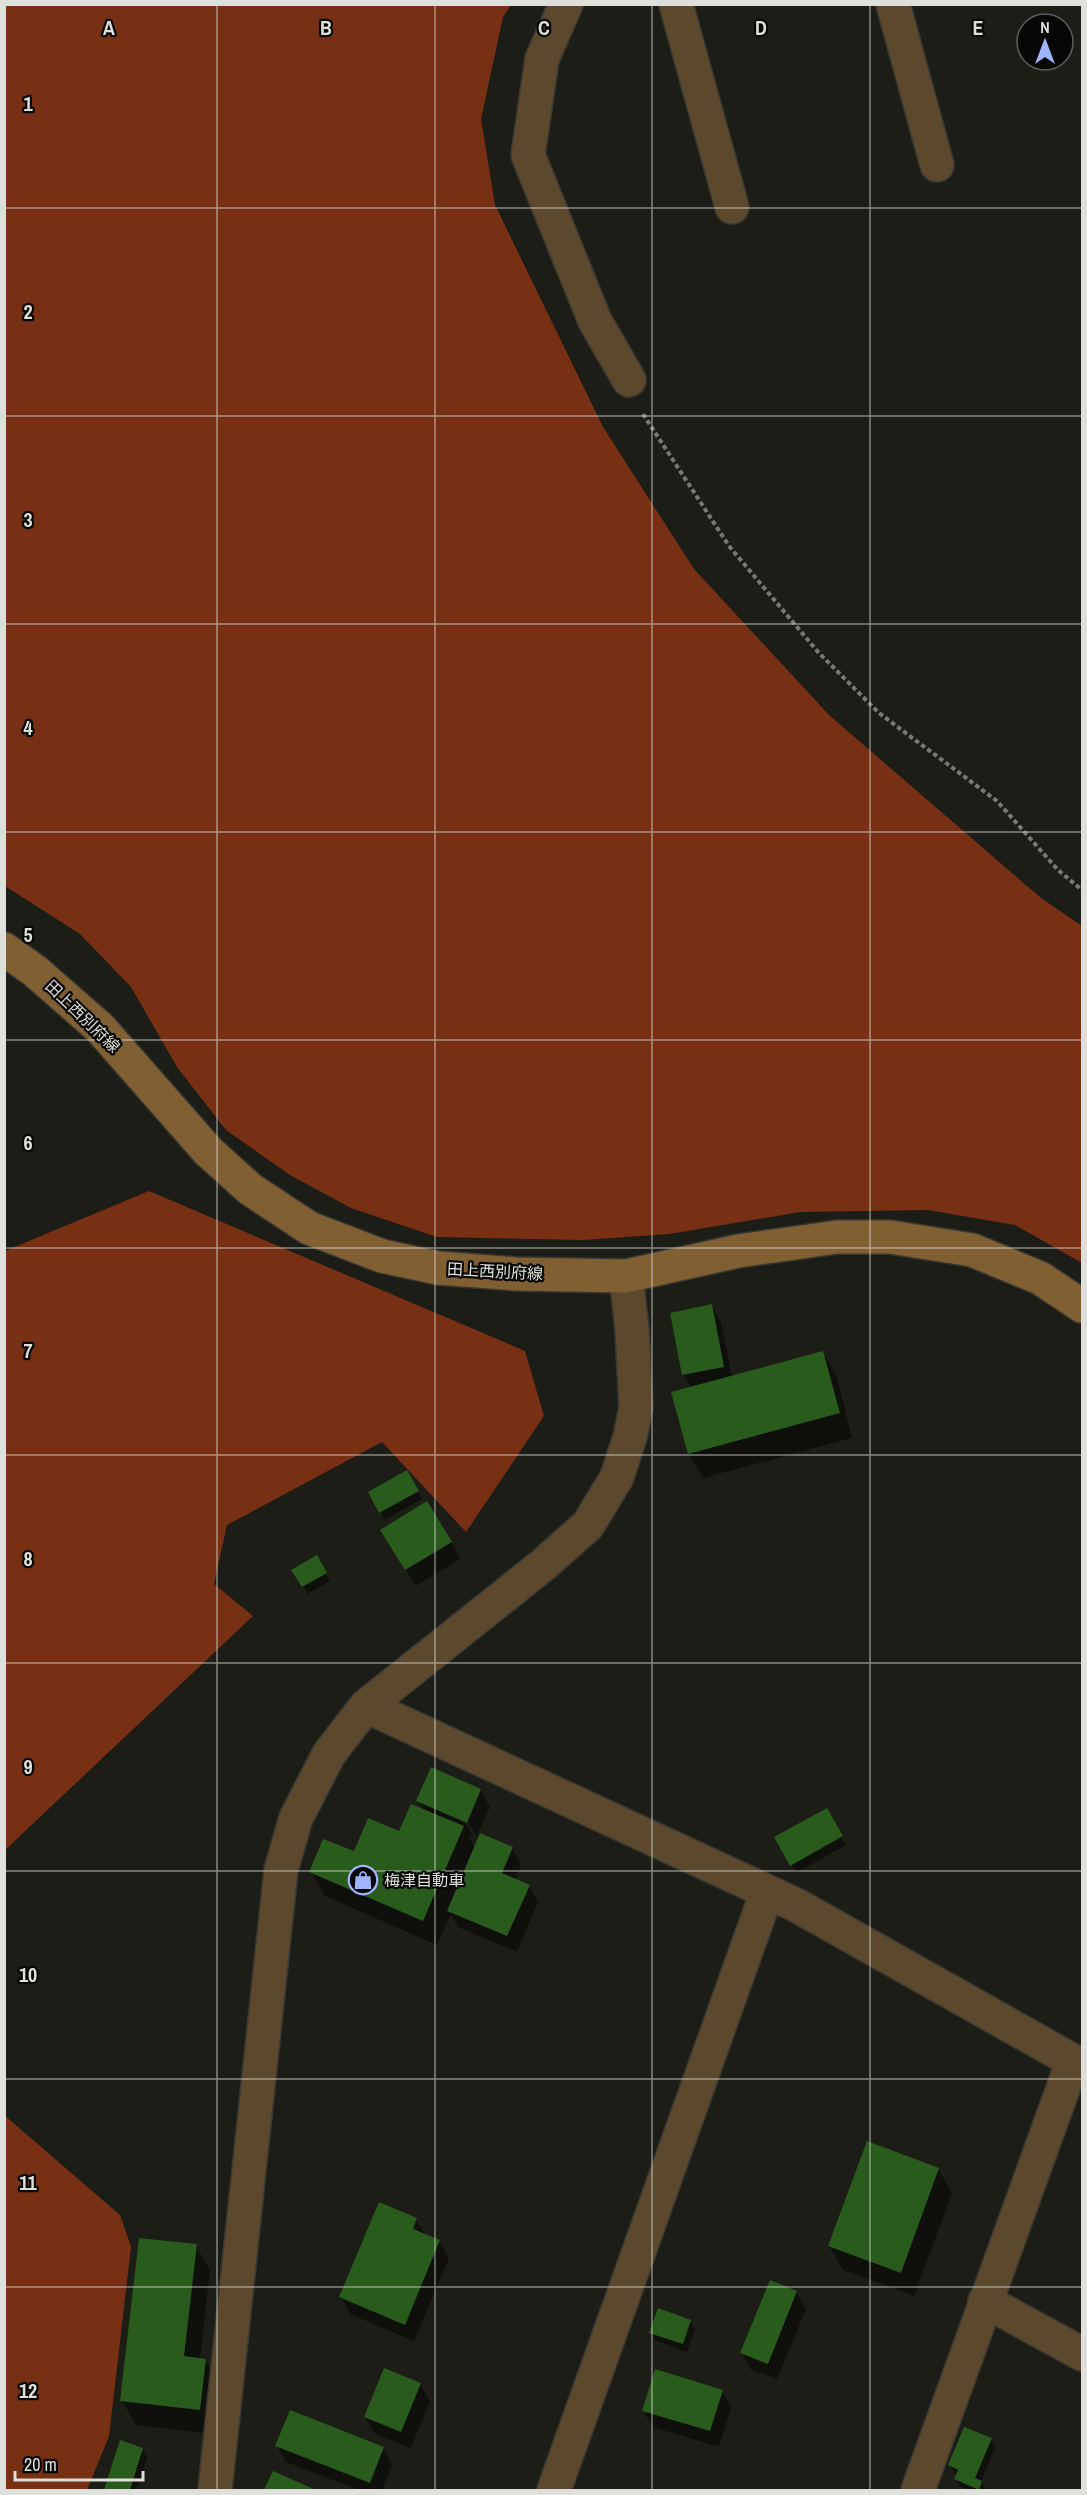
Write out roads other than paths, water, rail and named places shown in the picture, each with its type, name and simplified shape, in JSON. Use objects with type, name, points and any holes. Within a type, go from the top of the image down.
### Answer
[{"type":"street","points":[[566,4],[542,59],[528,155],[595,321],[628,380]]},
{"type":"street","points":[[676,4],[732,207]]},
{"type":"street","points":[[892,4],[937,165]]},
{"type":"street","name":"田上西別府線","points":[[4,949],[35,971],[100,1028],[208,1151],[250,1189],[309,1228],[382,1256],[438,1268],[516,1274],[626,1276],[738,1251],[837,1237],[890,1237],[972,1250],[1040,1278],[1083,1306]]},
{"type":"street","points":[[215,2490],[281,1870],[296,1818],[329,1754],[366,1706],[588,1525],[617,1477],[630,1437],[636,1408],[632,1329],[626,1276]]},
{"type":"street","points":[[366,1706],[796,1905],[1078,2064],[985,2301],[918,2490]]},
{"type":"street","points":[[554,2490],[767,1892]]},
{"type":"street","points":[[985,2301],[1083,2354]]},
{"type":"place","name":"梅津自動車","points":[[363,1880]]}]
